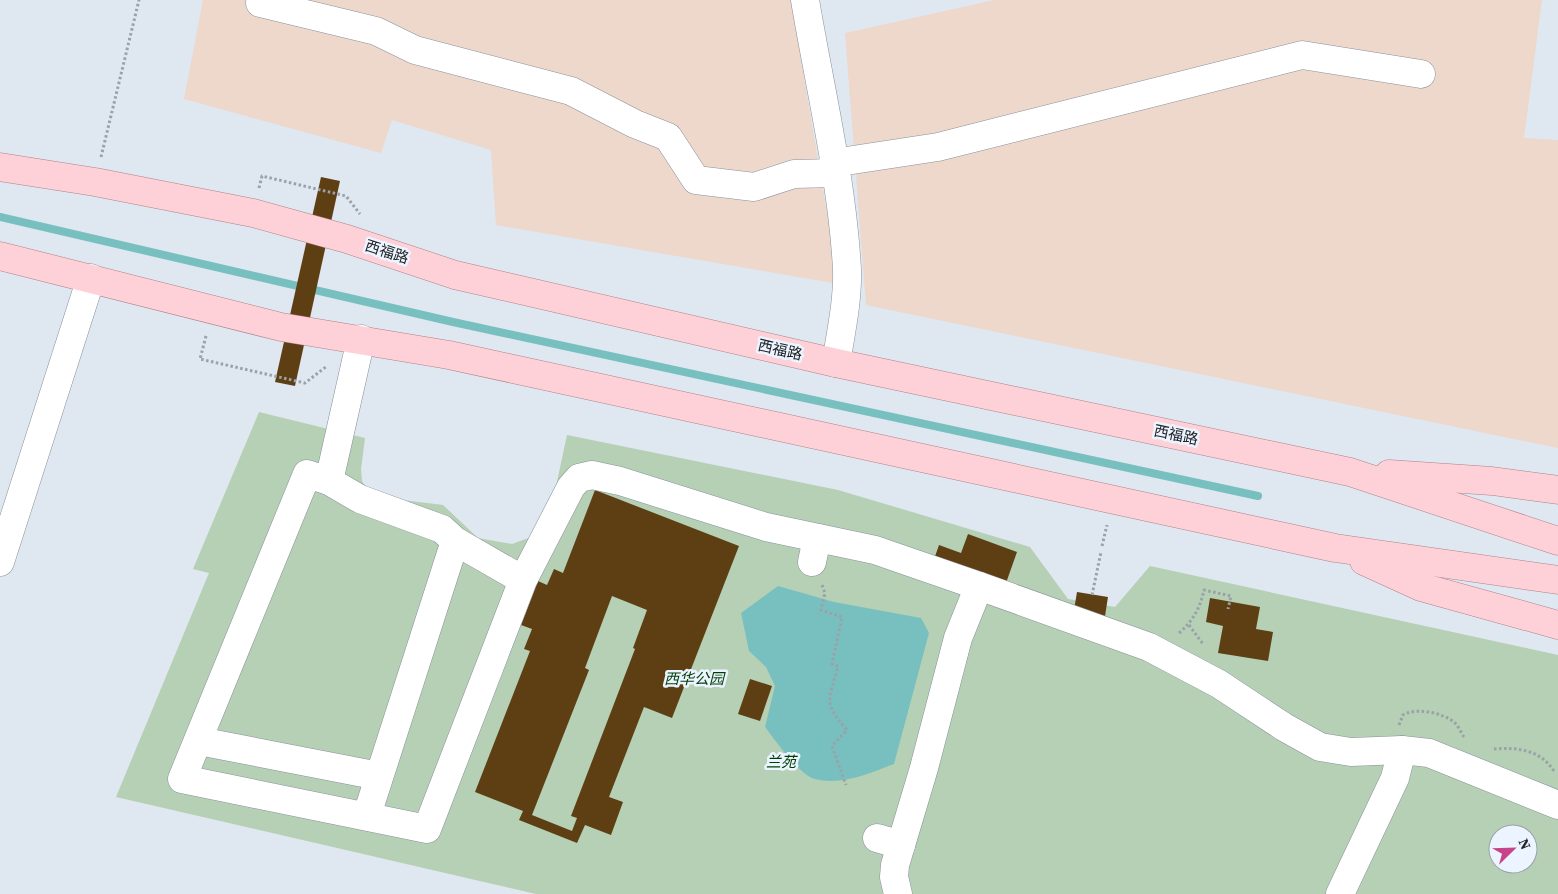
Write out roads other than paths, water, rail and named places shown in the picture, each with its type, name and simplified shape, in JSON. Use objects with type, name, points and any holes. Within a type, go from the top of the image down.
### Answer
[{"type":"main road","name":"西福路","points":[[0,167],[95,182],[253,213],[347,239],[455,275],[836,363],[1350,472],[1558,541]]},
{"type":"main road","points":[[0,256],[281,327],[450,354],[1335,548],[1558,580]]},
{"type":"main road","points":[[1350,472],[1492,481],[1558,490]]},
{"type":"main road","points":[[1335,548],[1421,587],[1558,625]]},
{"type":"street","points":[[805,0],[834,168],[847,269],[845,316],[836,363]]},
{"type":"street","points":[[260,3],[376,31],[415,50],[570,91],[636,124],[668,137],[696,180],[754,187],[794,174],[938,147],[1302,56],[1421,74]]},
{"type":"street","points":[[0,562],[91,278]]},
{"type":"street","points":[[328,481],[361,340]]},
{"type":"street","points":[[523,580],[455,541],[442,529],[360,499],[328,481],[307,474],[182,779],[427,829],[523,580],[571,487],[579,478],[592,475],[620,481],[766,527],[814,550],[875,550],[1086,623],[1158,652],[1219,684],[1284,727],[1320,747],[1351,752],[1402,750],[1429,753],[1558,805]]},
{"type":"street","points":[[366,816],[455,541]]},
{"type":"street","points":[[898,894],[889,841],[924,768],[958,638],[979,586]]},
{"type":"street","points":[[198,741],[379,776]]},
{"type":"street","points":[[1340,894],[1395,778],[1402,750]]},
{"type":"waterway","points":[[0,217],[453,322],[1258,496]]},
{"type":"park label","name":"西华公园","points":[[694,679]]},
{"type":"park label","name":"兰苑","points":[[781,762]]}]
